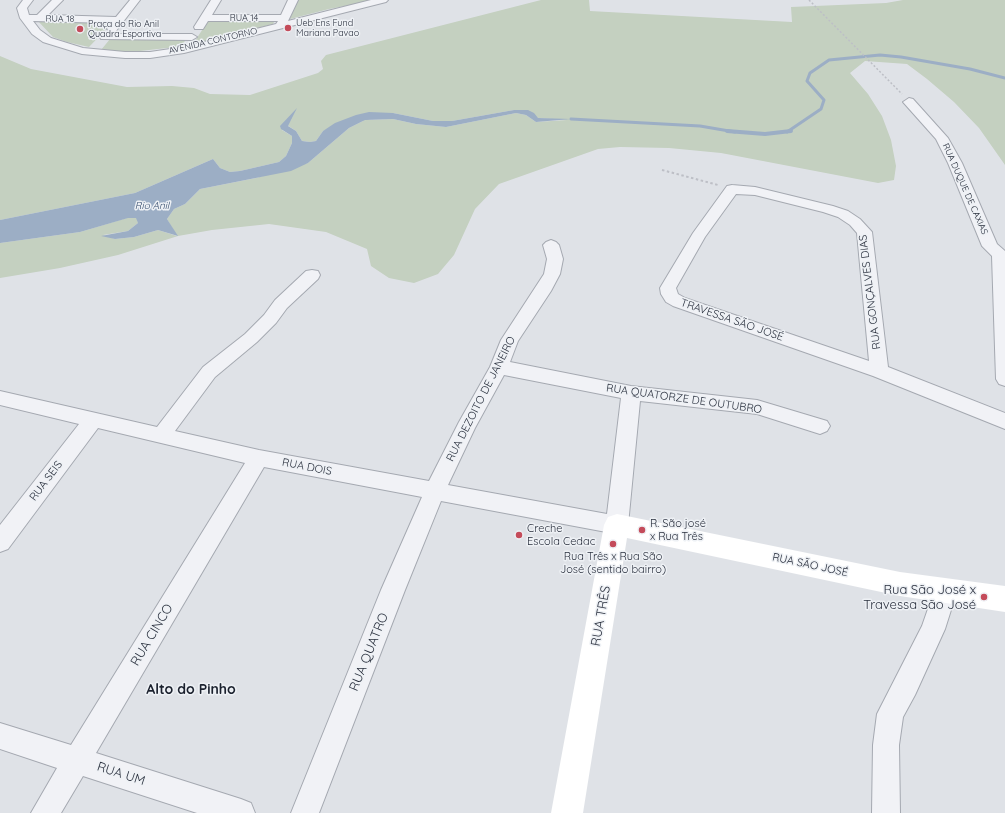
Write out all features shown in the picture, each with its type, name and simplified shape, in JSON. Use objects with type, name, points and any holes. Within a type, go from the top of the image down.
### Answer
[{"type":"street","points":[[25,18],[22,8],[28,0]]},
{"type":"street","points":[[40,18],[58,0]]},
{"type":"street","points":[[92,53],[135,0]]},
{"type":"street","points":[[184,50],[216,0]]},
{"type":"street","points":[[283,22],[293,0]]},
{"type":"street","name":"AVENIDA CONTORNO","points":[[25,18],[36,32],[47,40],[70,49],[92,53],[144,55],[184,50],[283,22],[371,1],[383,0]]},
{"type":"street","name":"RUA 18","points":[[25,18],[119,20]]},
{"type":"street","name":"RUA 14","points":[[204,18],[283,22]]},
{"type":"street","points":[[105,37],[192,37]]},
{"type":"street","name":"RUA DUQUE DE CAXIAS","points":[[909,102],[942,138],[955,163],[990,246],[1002,256],[1005,379]]},
{"type":"street","name":"RUA GONÇALVES DIAS","points":[[732,189],[755,191],[828,209],[843,214],[855,222],[864,232],[879,371]]},
{"type":"street","name":"TRAVESSA SÃO JOSÉ","points":[[732,189],[698,236],[668,288],[669,294],[672,298],[678,302],[879,371],[1005,421]]},
{"type":"street","name":"RUA DEZOITO DE JANEIRO","points":[[435,491],[466,427],[499,367],[510,340],[544,291],[552,274],[555,259],[552,245]]},
{"type":"street","points":[[162,434],[209,372],[251,338],[270,319],[281,304],[312,275]]},
{"type":"street","name":"RUA QUATORZE DE OUTUBRO","points":[[499,367],[631,394],[757,407],[820,426]]},
{"type":"street","name":"RUA TRÊS","points":[[567,813],[617,525],[631,394]]},
{"type":"street","name":"RUA DOIS","points":[[0,398],[92,421],[162,434],[259,458],[617,525]]},
{"type":"street","name":"RUA SEIS","points":[[0,542],[92,421]]},
{"type":"street","name":"RUA CINCO","points":[[45,813],[259,458]]},
{"type":"street","name":"RUA QUATRO","points":[[304,813],[393,590],[435,491]]},
{"type":"street","name":"RUA SÃO JOSÉ","points":[[617,525],[900,584],[1005,599]]},
{"type":"street","points":[[886,813],[886,745],[890,714],[906,686],[934,629],[945,591]]},
{"type":"street","name":"RUA UM","points":[[0,736],[241,813]]},
{"type":"path","points":[[809,0],[909,102]]},
{"type":"path","points":[[662,170],[732,189]]},
{"type":"green space","points":[[297,0],[367,0],[366,2],[329,9],[290,19]]},
{"type":"green space","points":[[541,0],[589,0],[590,11],[792,22],[791,7],[886,3],[903,0],[1005,0],[1005,165],[979,128],[954,102],[907,64],[865,61],[850,73],[868,94],[882,116],[891,140],[896,166],[894,180],[878,183],[721,153],[669,148],[620,147],[598,149],[499,184],[475,209],[454,255],[438,274],[414,283],[389,278],[371,266],[367,249],[326,232],[269,224],[212,230],[178,236],[118,255],[60,268],[0,278],[0,243],[80,232],[127,218],[137,218],[138,223],[128,231],[103,235],[115,239],[134,237],[158,230],[177,236],[167,219],[174,209],[185,204],[200,189],[256,178],[308,163],[349,128],[364,120],[323,131],[316,141],[310,142],[302,141],[296,131],[287,125],[293,117],[282,130],[292,136],[292,143],[286,156],[279,162],[230,172],[220,168],[213,159],[135,193],[0,220],[0,56],[31,69],[127,87],[172,86],[194,88],[210,94],[250,95],[318,73],[323,69],[321,61],[326,55]],"holes":[[[514,110],[538,118],[567,120],[536,122],[526,115],[516,113],[446,127],[416,124],[393,119],[366,120],[393,113],[433,121],[452,121]]]},
{"type":"green space","points":[[37,20],[113,22],[89,47],[53,37]]},
{"type":"green space","points":[[275,20],[273,24],[193,44],[208,21]]},
{"type":"green space","points":[[110,39],[186,39],[182,46],[167,48],[131,52],[101,50]]},
{"type":"water","name":"Rio Anil","points":[[297,108],[288,126],[296,131],[302,141],[310,142],[316,141],[323,131],[335,123],[369,112],[393,113],[433,121],[452,121],[514,110],[528,110],[534,113],[538,118],[571,119],[536,122],[526,115],[516,113],[446,127],[416,124],[393,119],[365,120],[349,128],[308,163],[291,171],[200,189],[185,204],[174,209],[167,219],[178,236],[158,230],[134,237],[115,239],[101,236],[128,231],[138,223],[136,218],[128,218],[80,232],[0,243],[0,220],[135,193],[213,159],[220,168],[230,172],[279,162],[286,156],[292,143],[292,136],[281,129],[280,126]]},
{"type":"waterway","points":[[788,131],[821,109],[824,100],[807,81],[810,73],[829,60],[880,55],[901,57],[970,69],[1005,78]]},
{"type":"waterway","points":[[571,119],[700,126],[731,131]]},
{"type":"waterway","points":[[727,131],[731,131]]},
{"type":"waterway","points":[[731,131],[765,134],[788,131]]},
{"type":"waterway","points":[[731,131],[735,132]]},
{"type":"place","name":"Ueb Ens Fund Mariana Pavao","points":[[288,28]]},
{"type":"place","name":"Praça do Rio Anil Quadra Esportiva","points":[[80,29]]},
{"type":"place","name":"R. São josé x Rua Três","points":[[642,530]]},
{"type":"place","name":"Creche Escola Cedac","points":[[519,535]]},
{"type":"place","name":"Rua Três x Rua São José (sentido bairro)","points":[[613,544]]},
{"type":"place","name":"Rua São José x Travessa São José","points":[[984,597]]},
{"type":"district","name":"Alto do Pinho","points":[[191,690]]}]
